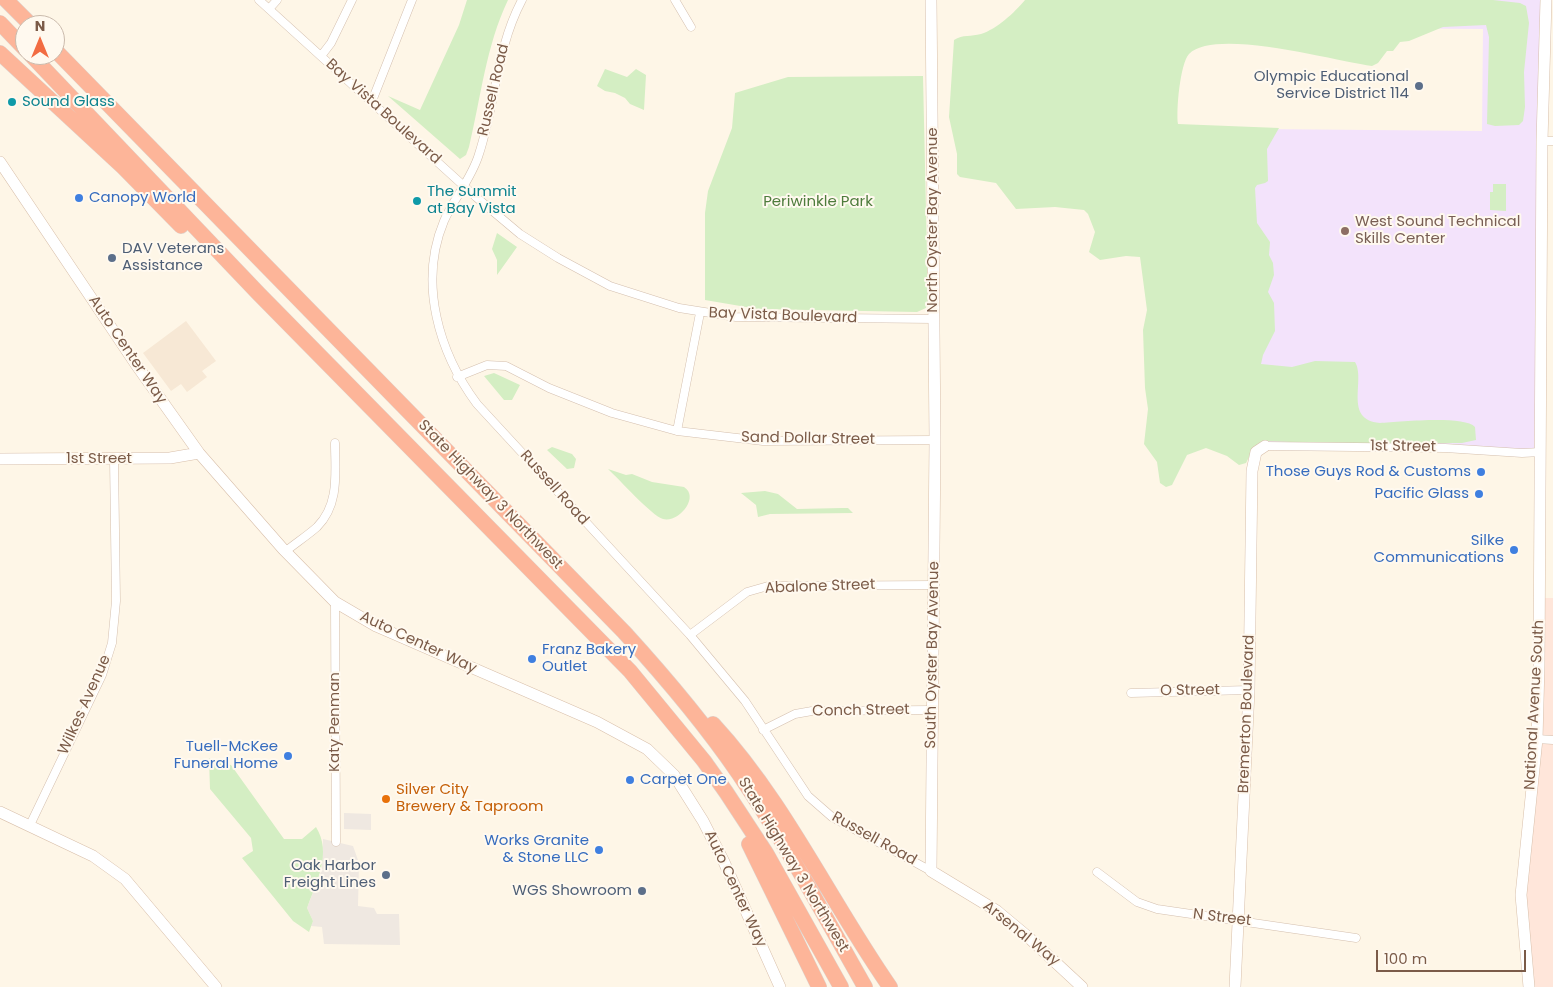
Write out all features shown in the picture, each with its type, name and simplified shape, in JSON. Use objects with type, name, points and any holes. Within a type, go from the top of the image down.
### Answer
[{"type":"highway","points":[[6,0],[22,15]]},
{"type":"highway","points":[[13,0],[24,15]]},
{"type":"highway","points":[[0,23],[15,39]]},
{"type":"highway","points":[[0,53],[123,167],[180,224],[259,294]]},
{"type":"highway","name":"State Highway 3 Northwest","points":[[65,60],[624,632],[663,676],[713,739],[761,808],[804,878],[865,987]]},
{"type":"highway","name":"State Highway 3 Northwest","points":[[41,65],[259,294],[630,671],[715,776],[766,853],[841,987]]},
{"type":"highway","points":[[663,676],[702,712],[753,773],[796,836],[866,952],[890,987]]},
{"type":"highway","points":[[680,732],[741,829],[763,870],[819,987]]},
{"type":"street","name":"Bay Vista Boulevard","points":[[259,0],[520,234],[584,272],[634,294],[700,313],[762,319],[934,319]]},
{"type":"street","points":[[270,9],[277,0]]},
{"type":"street","points":[[322,56],[331,43],[352,0]]},
{"type":"street","points":[[372,101],[412,0]]},
{"type":"street","name":"Russell Road","points":[[522,0],[506,35],[498,60],[479,155],[442,229],[436,253],[433,286],[436,319],[447,353],[458,376],[477,404],[690,635],[745,701],[808,796],[832,817],[931,871]]},
{"type":"street","points":[[675,0],[691,27]]},
{"type":"street","name":"North Oyster Bay Avenue","points":[[931,0],[935,440]]},
{"type":"street","name":"National Avenue South","points":[[1528,987],[1521,890],[1537,739],[1547,141],[1546,0]]},
{"type":"street","name":"Auto Center Way","points":[[0,162],[198,453],[286,551],[335,602],[376,626],[597,722],[647,749],[674,775],[703,821],[724,862],[780,987]]},
{"type":"street","points":[[677,431],[700,313]]},
{"type":"street","name":"Sand Dollar Street","points":[[458,376],[487,365],[506,366],[550,388],[612,414],[677,431],[763,441],[935,440]]},
{"type":"street","name":"South Oyster Bay Avenue","points":[[931,871],[935,440]]},
{"type":"street","points":[[286,551],[318,526],[330,507],[336,486],[335,442]]},
{"type":"street","name":"1st Street","points":[[1265,446],[1445,448],[1522,453],[1541,452]]},
{"type":"street","name":"Bremerton Boulevard","points":[[1235,987],[1249,690],[1252,471],[1256,452],[1265,446]]},
{"type":"street","name":"1st Street","points":[[0,459],[170,458],[198,453]]},
{"type":"street","name":"Wilkes Avenue","points":[[30,825],[102,675],[112,643],[116,601],[114,459]]},
{"type":"street","name":"Abalone Street","points":[[690,635],[747,592],[768,586],[934,585]]},
{"type":"street","name":"Katy Penman","points":[[335,602],[336,842]]},
{"type":"street","name":"O Street","points":[[1131,693],[1249,690]]},
{"type":"street","name":"Conch Street","points":[[763,730],[795,714],[812,711],[932,710]]},
{"type":"street","points":[[1537,739],[1553,740]]},
{"type":"street","points":[[0,812],[93,856],[125,879],[216,987]]},
{"type":"street","name":"Arsenal Way","points":[[931,871],[996,911],[1027,936],[1082,987]]},
{"type":"street","name":"N Street","points":[[1097,872],[1137,902],[1157,909],[1356,938]]},
{"type":"shaded area","name":"West Sound Technical Skills Center","points":[[1339,0],[1546,0],[1541,452],[1148,442],[1148,128],[1482,131],[1483,29],[1340,28]]},
{"type":"shaded area","points":[[186,321],[216,361],[202,371],[207,377],[187,392],[181,384],[171,391],[143,353]]},
{"type":"shaded area","points":[[1540,598],[1553,598],[1553,987],[1529,987],[1524,943]]},
{"type":"shaded area","points":[[344,813],[371,814],[371,830],[344,829]]},
{"type":"shaded area","points":[[323,839],[353,846],[359,863],[358,906],[374,908],[377,914],[399,914],[400,945],[324,944],[322,927],[311,926],[313,921],[307,908],[322,869]]},
{"type":"green space","points":[[467,0],[508,0],[494,35],[469,147],[466,155],[460,159],[388,96],[420,110],[459,25]]},
{"type":"green space","points":[[1025,0],[1493,0],[1520,3],[1526,6],[1529,23],[1524,72],[1525,107],[1523,121],[1519,125],[1495,126],[1487,124],[1489,37],[1486,25],[1443,27],[1409,41],[1400,42],[1393,51],[1387,51],[1378,63],[1372,66],[1277,48],[1224,44],[1203,47],[1189,54],[1186,59],[1179,88],[1178,124],[1279,128],[1267,149],[1268,181],[1257,185],[1255,188],[1257,223],[1270,242],[1269,255],[1273,263],[1274,275],[1268,292],[1274,303],[1275,331],[1263,355],[1261,364],[1292,367],[1315,361],[1355,362],[1358,370],[1359,407],[1362,415],[1369,420],[1380,423],[1445,420],[1469,423],[1475,427],[1476,440],[1462,443],[1336,444],[1268,441],[1252,451],[1246,463],[1239,465],[1227,456],[1206,448],[1187,455],[1172,485],[1166,487],[1160,483],[1157,462],[1144,444],[1148,409],[1145,388],[1143,330],[1147,310],[1140,257],[1126,256],[1100,260],[1089,252],[1095,232],[1088,214],[1084,210],[1055,207],[1016,209],[996,183],[960,177],[957,174],[957,154],[949,117],[954,40],[987,32],[1010,15]]},
{"type":"green space","points":[[605,69],[627,77],[636,69],[646,75],[644,110],[630,104],[625,98],[597,86]]},
{"type":"green space","name":"Periwinkle Park","points":[[923,76],[928,301],[926,308],[917,312],[758,309],[705,300],[705,213],[708,191],[732,128],[735,93],[788,77]]},
{"type":"green space","points":[[1493,184],[1506,184],[1506,211],[1490,210],[1490,192],[1493,192]]},
{"type":"green space","points":[[497,233],[517,247],[497,275],[497,260],[492,249]]},
{"type":"green space","points":[[494,373],[520,385],[512,400],[504,400],[484,376]]},
{"type":"green space","points":[[552,447],[572,454],[576,459],[574,468],[567,469],[547,450]]},
{"type":"green space","points":[[608,469],[626,475],[632,474],[652,482],[684,487],[690,497],[689,503],[675,517],[663,519],[644,504]]},
{"type":"green space","points":[[765,491],[778,494],[797,509],[848,508],[853,513],[770,514],[758,517],[756,505],[741,493]]},
{"type":"green space","points":[[209,758],[231,765],[284,839],[302,839],[316,827],[321,837],[323,857],[307,908],[313,921],[309,932],[293,921],[242,858],[253,851],[251,838],[210,789]]},
{"type":"place","name":"Olympic Educational Service District 114","points":[[1419,86]]},
{"type":"place","name":"Sound Glass","points":[[12,102]]},
{"type":"place","name":"Canopy World","points":[[79,198]]},
{"type":"place","name":"The Summit at Bay Vista","points":[[417,201]]},
{"type":"place","name":"West Sound Technical Skills Center","points":[[1345,231]]},
{"type":"place","name":"DAV Veterans Assistance","points":[[112,258]]},
{"type":"place","name":"Those Guys Rod & Customs","points":[[1481,472]]},
{"type":"place","name":"Pacific Glass","points":[[1479,494]]},
{"type":"place","name":"Silke Communications","points":[[1514,550]]},
{"type":"place","name":"Franz Bakery Outlet","points":[[532,659]]},
{"type":"place","name":"Tuell-McKee Funeral Home","points":[[288,756]]},
{"type":"place","name":"Carpet One","points":[[630,780]]},
{"type":"place","name":"Silver City Brewery & Taproom","points":[[386,799]]},
{"type":"place","name":"Works Granite & Stone LLC","points":[[599,850]]},
{"type":"place","name":"Oak Harbor Freight Lines","points":[[386,875]]},
{"type":"place","name":"WGS Showroom","points":[[642,891]]}]
